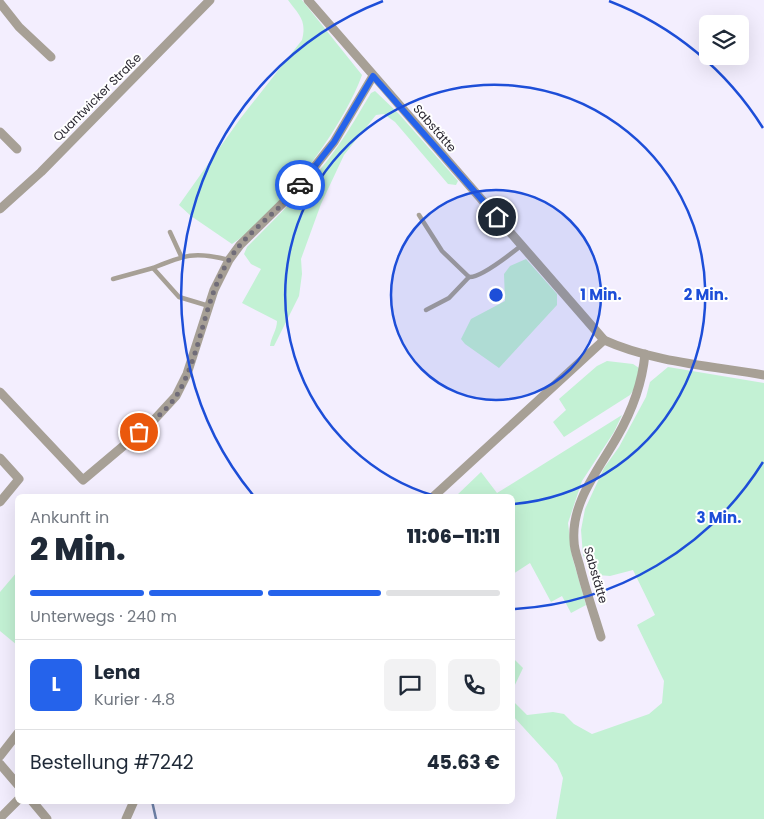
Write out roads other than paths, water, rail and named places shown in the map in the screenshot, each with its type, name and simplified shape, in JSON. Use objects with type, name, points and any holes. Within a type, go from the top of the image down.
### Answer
[{"type":"street","name":"Quantwicker Straße","points":[[0,209],[41,172],[210,0]]},
{"type":"street","name":"Sabstätte","points":[[308,0],[604,340],[645,354],[764,375]]},
{"type":"street","points":[[0,3],[19,27],[51,57]]},
{"type":"street","points":[[0,392],[83,480],[153,421],[176,396],[187,374],[208,306],[229,260],[240,245],[297,189],[334,142],[373,76]]},
{"type":"street","points":[[0,132],[17,149]]},
{"type":"street","points":[[436,494],[604,340]]},
{"type":"street","name":"Sabstätte","points":[[601,637],[574,543],[574,522],[579,505],[590,482],[617,438],[637,396],[643,375],[645,354]]},
{"type":"street","points":[[0,458],[19,479],[0,502]]},
{"type":"street","points":[[0,756],[15,737]]},
{"type":"street","points":[[0,764],[15,782]]},
{"type":"street","points":[[0,818],[15,803]]},
{"type":"street","points":[[34,804],[47,819]]},
{"type":"street","points":[[126,819],[133,804]]},
{"type":"lane","points":[[419,214],[442,251],[469,277],[474,278],[479,275],[522,245]]},
{"type":"lane","points":[[170,232],[181,256]]},
{"type":"lane","points":[[113,279],[152,268],[181,256],[208,254],[229,260]]},
{"type":"lane","points":[[152,268],[178,298],[208,306]]},
{"type":"lane","points":[[426,310],[449,298],[469,277]]},
{"type":"waterway","points":[[153,804],[156,819]]}]
